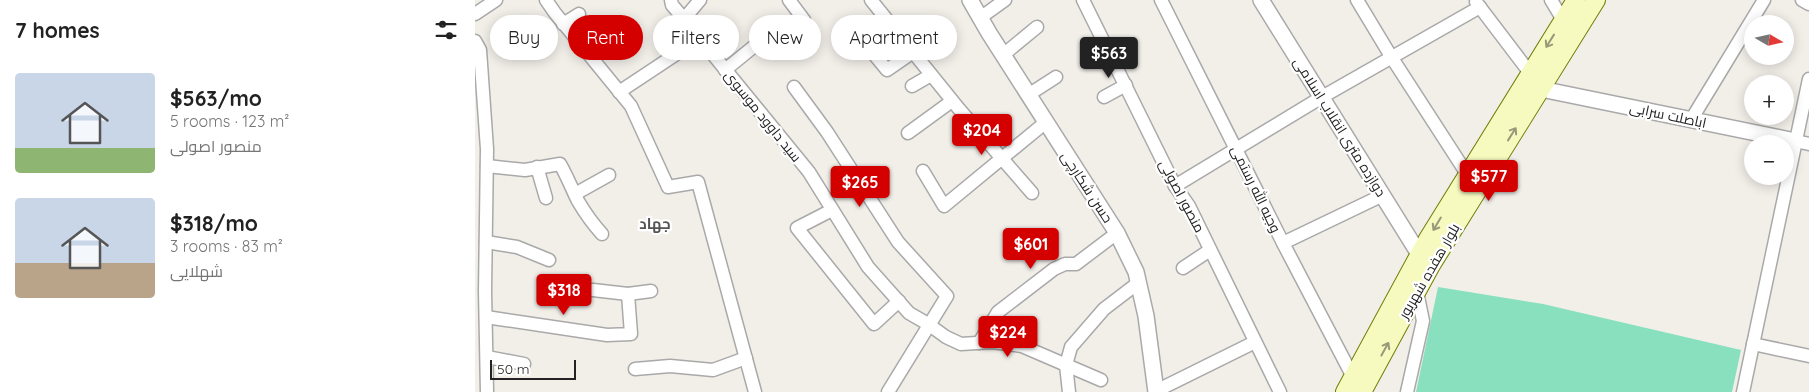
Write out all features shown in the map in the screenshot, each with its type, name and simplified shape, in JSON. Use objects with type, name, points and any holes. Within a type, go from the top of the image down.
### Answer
[{"type":"main road","name":"بلوار هفده شهریور","points":[[1353,387],[1419,254],[1576,0]]},
{"type":"main road","name":"بلوار هفده شهریور","points":[[1353,387],[1417,292],[1471,199],[1596,0]]},
{"type":"street","points":[[475,14],[496,0]]},
{"type":"street","points":[[546,0],[563,24],[631,106],[668,187],[698,182],[755,392]]},
{"type":"street","name":"سید داوود موسوی","points":[[671,0],[672,5],[680,15]]},
{"type":"street","points":[[688,15],[700,0]]},
{"type":"street","points":[[789,0],[800,15]]},
{"type":"street","points":[[871,0],[883,15]]},
{"type":"street","name":"حسن شکارچی","points":[[970,0],[1045,122],[1117,233],[1136,272],[1146,316],[1156,391]]},
{"type":"street","points":[[980,18],[1005,0]]},
{"type":"street","name":"منصور اصولی","points":[[1083,0],[1175,186],[1189,206],[1280,392]]},
{"type":"street","name":"وجیه الله رستمی","points":[[1161,0],[1237,148],[1353,387]]},
{"type":"street","name":"دوازده متری انقلاب اسلامی","points":[[1261,0],[1419,254]]},
{"type":"street","points":[[1357,0],[1467,174]]},
{"type":"street","points":[[1551,0],[1563,20]]},
{"type":"street","points":[[1691,120],[1764,0]]},
{"type":"street","points":[[1802,0],[1809,4]]},
{"type":"street","points":[[1175,186],[1322,97],[1392,58],[1477,3],[1530,73]]},
{"type":"street","points":[[563,24],[579,14]]},
{"type":"street","points":[[1003,55],[1037,27]]},
{"type":"street","points":[[475,41],[480,50],[487,166],[486,242],[480,288],[486,317],[481,331],[487,357],[483,390]]},
{"type":"street","points":[[725,70],[749,50]]},
{"type":"street","points":[[619,92],[667,60]]},
{"type":"street","name":"سید داوود موسوی","points":[[717,60],[809,172],[868,267],[909,313],[928,324],[946,338],[961,344],[991,342],[1022,346],[1101,380]]},
{"type":"street","points":[[879,60],[887,70],[901,60]]},
{"type":"street","points":[[919,60],[1032,193]]},
{"type":"street","points":[[913,86],[931,75]]},
{"type":"street","points":[[1028,95],[1056,77]]},
{"type":"street","points":[[1743,392],[1802,143],[1809,79]]},
{"type":"street","points":[[1104,98],[1126,86]]},
{"type":"street","points":[[794,87],[827,132],[898,242],[947,296],[928,324],[888,392]]},
{"type":"street","name":"اباصلت سرابی","points":[[1541,89],[1802,143]]},
{"type":"street","points":[[908,133],[952,100]]},
{"type":"street","points":[[923,170],[944,206],[1045,122]]},
{"type":"street","points":[[487,166],[525,170],[560,164],[589,219],[602,234]]},
{"type":"street","points":[[537,167],[546,198]]},
{"type":"street","points":[[575,194],[609,175]]},
{"type":"street","points":[[1283,243],[1383,195]]},
{"type":"street","points":[[832,210],[797,228],[874,324],[899,301]]},
{"type":"street","points":[[979,342],[998,312],[1054,269],[1065,264],[1076,264],[1117,233]]},
{"type":"street","points":[[486,242],[517,247],[549,260]]},
{"type":"street","points":[[1183,268],[1210,250]]},
{"type":"street","points":[[1069,392],[1065,365],[1071,347],[1104,309],[1138,283]]},
{"type":"street","points":[[593,290],[628,294],[651,290]]},
{"type":"street","points":[[1407,392],[1423,321],[1417,292]]},
{"type":"street","points":[[486,317],[607,336],[631,334],[628,294]]},
{"type":"street","points":[[1156,391],[1255,342]]},
{"type":"street","points":[[1753,344],[1809,356]]},
{"type":"street","points":[[487,357],[524,364]]},
{"type":"street","points":[[635,369],[670,366],[713,370],[746,358]]},
{"type":"green space","points":[[1438,287],[1543,304],[1741,350],[1732,392],[1416,392]]},
{"type":"district","name":"جهاد","points":[[655,224]]}]
